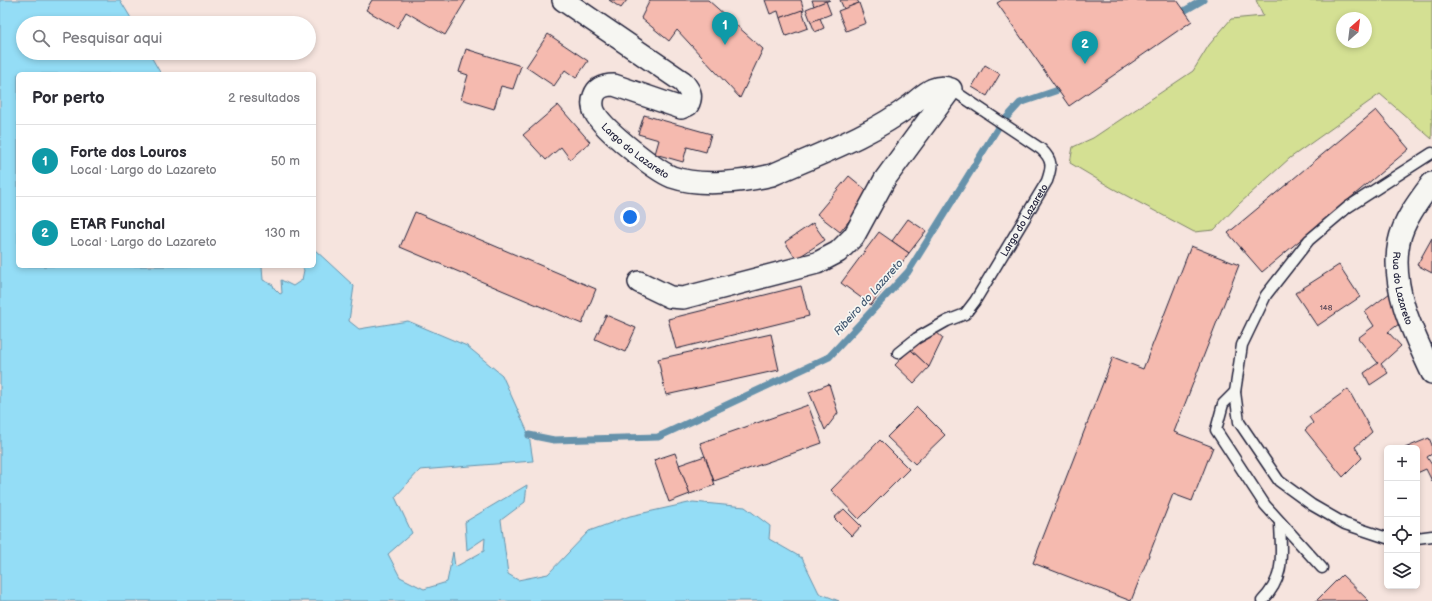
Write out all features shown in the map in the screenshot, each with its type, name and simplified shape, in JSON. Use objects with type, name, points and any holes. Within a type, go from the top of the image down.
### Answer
[{"type":"street","name":"Largo do Lazareto","points":[[563,0],[683,82],[690,91],[691,99],[688,105],[681,108],[614,85],[603,85],[595,93],[592,103],[596,114],[614,136],[671,176],[694,183],[751,180],[772,175],[891,120],[932,89],[942,86],[952,88]]},
{"type":"street","points":[[639,282],[670,297],[683,298],[817,263],[838,252],[854,236],[886,179],[952,88]]},
{"type":"street","name":"Rua do Lazareto","points":[[1432,183],[1414,209],[1399,240],[1397,263],[1399,282],[1411,329],[1432,373]]},
{"type":"lane","name":"Largo do Lazareto","points":[[898,353],[916,338],[947,321],[965,314],[976,301],[1047,181],[1051,162],[1048,155],[1041,149],[952,88]]},
{"type":"lane","points":[[1384,537],[1345,524],[1312,505],[1279,481],[1239,422],[1235,392],[1242,345],[1266,295],[1309,240],[1348,207],[1432,153]]},
{"type":"lane","points":[[1235,392],[1223,404],[1216,430],[1264,505],[1322,568]]},
{"type":"lane","points":[[1262,601],[1271,592],[1281,570],[1280,523]]},
{"type":"lane","points":[[1420,538],[1432,536]]},
{"type":"green space","points":[[1256,0],[1432,0],[1432,139],[1380,94],[1290,158],[1239,204],[1214,230],[1194,232],[1112,188],[1070,163],[1073,147],[1093,138],[1193,71],[1209,45],[1231,19],[1263,16]]},
{"type":"water","points":[[0,0],[120,0],[130,16],[16,16],[16,60],[153,60],[160,72],[16,72],[16,268],[262,268],[263,280],[273,285],[280,294],[282,293],[281,280],[293,286],[302,280],[304,270],[302,268],[316,268],[316,251],[354,286],[349,321],[359,329],[408,321],[467,346],[502,375],[529,435],[533,461],[420,470],[395,497],[412,533],[388,554],[400,577],[424,589],[447,582],[453,552],[455,567],[484,551],[485,538],[467,550],[465,522],[527,485],[525,502],[501,520],[508,574],[518,580],[548,574],[589,531],[630,516],[693,502],[745,507],[770,526],[769,539],[802,558],[819,593],[839,601],[0,601]]},
{"type":"building","points":[[372,0],[466,0],[445,35],[406,12],[397,28],[366,10]]},
{"type":"building","points":[[609,0],[627,0],[621,8]]},
{"type":"building","points":[[650,0],[708,0],[763,49],[740,98],[677,30],[669,41],[641,18]]},
{"type":"building","points":[[765,0],[801,0],[804,10],[780,18],[778,11],[770,14]]},
{"type":"building","points":[[812,0],[830,0],[814,6]]},
{"type":"building","points":[[840,0],[857,0],[859,3],[844,9]]},
{"type":"building","points":[[1002,0],[1177,0],[1192,21],[1069,106],[997,3]]},
{"type":"building","points":[[826,1],[831,14],[811,22],[806,9]]},
{"type":"building","points":[[859,3],[866,23],[846,31],[838,11]]},
{"type":"building","points":[[802,10],[808,28],[786,36],[780,18]]},
{"type":"building","points":[[820,18],[824,28],[815,32],[811,22]]},
{"type":"building","points":[[548,34],[588,61],[576,78],[565,70],[554,86],[526,67]]},
{"type":"building","points":[[466,49],[521,66],[513,89],[501,86],[494,109],[461,99],[468,75],[459,72]]},
{"type":"building","points":[[985,65],[1000,74],[987,96],[972,87]]},
{"type":"building","points":[[558,105],[590,142],[570,159],[561,147],[546,160],[523,135]]},
{"type":"building","points":[[1376,110],[1409,149],[1262,272],[1228,233]]},
{"type":"building","points":[[644,115],[711,134],[706,152],[687,147],[683,162],[655,154],[659,140],[638,134]]},
{"type":"building","points":[[849,176],[871,194],[840,232],[817,214]]},
{"type":"building","points":[[415,212],[596,289],[582,324],[400,247]]},
{"type":"building","points":[[908,219],[926,231],[909,253],[892,241]]},
{"type":"building","points":[[813,223],[825,240],[796,259],[785,242]]},
{"type":"building","points":[[879,232],[909,253],[871,305],[841,283]]},
{"type":"building","points":[[1432,238],[1432,273],[1417,265]]},
{"type":"building","points":[[1191,246],[1239,265],[1174,432],[1213,447],[1192,501],[1173,494],[1131,601],[1033,563],[1113,357],[1143,369]]},
{"type":"building","points":[[1339,265],[1360,297],[1317,326],[1295,293]]},
{"type":"building","points":[[801,286],[809,316],[676,349],[668,319]]},
{"type":"building","points":[[1390,293],[1399,324],[1388,332],[1401,346],[1381,364],[1388,373],[1370,385],[1364,373],[1378,363],[1358,338],[1374,326],[1365,312]]},
{"type":"building","points":[[606,315],[636,328],[625,352],[595,339]]},
{"type":"building","points":[[936,332],[943,338],[929,367],[910,349]]},
{"type":"building","points":[[771,334],[779,370],[666,395],[658,359]]},
{"type":"building","points":[[910,349],[929,367],[914,383],[895,365]]},
{"type":"building","points":[[829,384],[838,413],[825,430],[809,392]]},
{"type":"building","points":[[1348,389],[1372,432],[1355,447],[1362,458],[1343,477],[1305,430],[1313,423],[1309,417]]},
{"type":"building","points":[[808,405],[822,443],[714,481],[700,443]]},
{"type":"building","points":[[917,407],[945,435],[915,464],[887,437]]},
{"type":"building","points":[[1429,438],[1432,445],[1432,454],[1427,457],[1432,465],[1432,481],[1426,469],[1420,472],[1420,445],[1412,445]]},
{"type":"building","points":[[880,440],[909,469],[859,519],[831,490]]},
{"type":"building","points":[[675,453],[690,494],[669,502],[654,460]]},
{"type":"building","points":[[705,456],[715,485],[690,494],[679,465]]},
{"type":"building","points":[[844,509],[861,526],[852,536],[834,518]]},
{"type":"building","points":[[1342,575],[1369,601],[1316,601]]},
{"type":"waterway","name":"Ribeiro do Lazareto","points":[[1177,15],[1203,0]]},
{"type":"waterway","name":"Ribeiro do Lazareto","points":[[529,435],[554,440],[658,437],[829,357],[908,272],[999,126],[1020,103],[1067,87]]},
{"type":"place","name":"Forte dos Louros","points":[[725,45]]},
{"type":"place","name":"ETAR Funchal","points":[[1085,64]]}]
